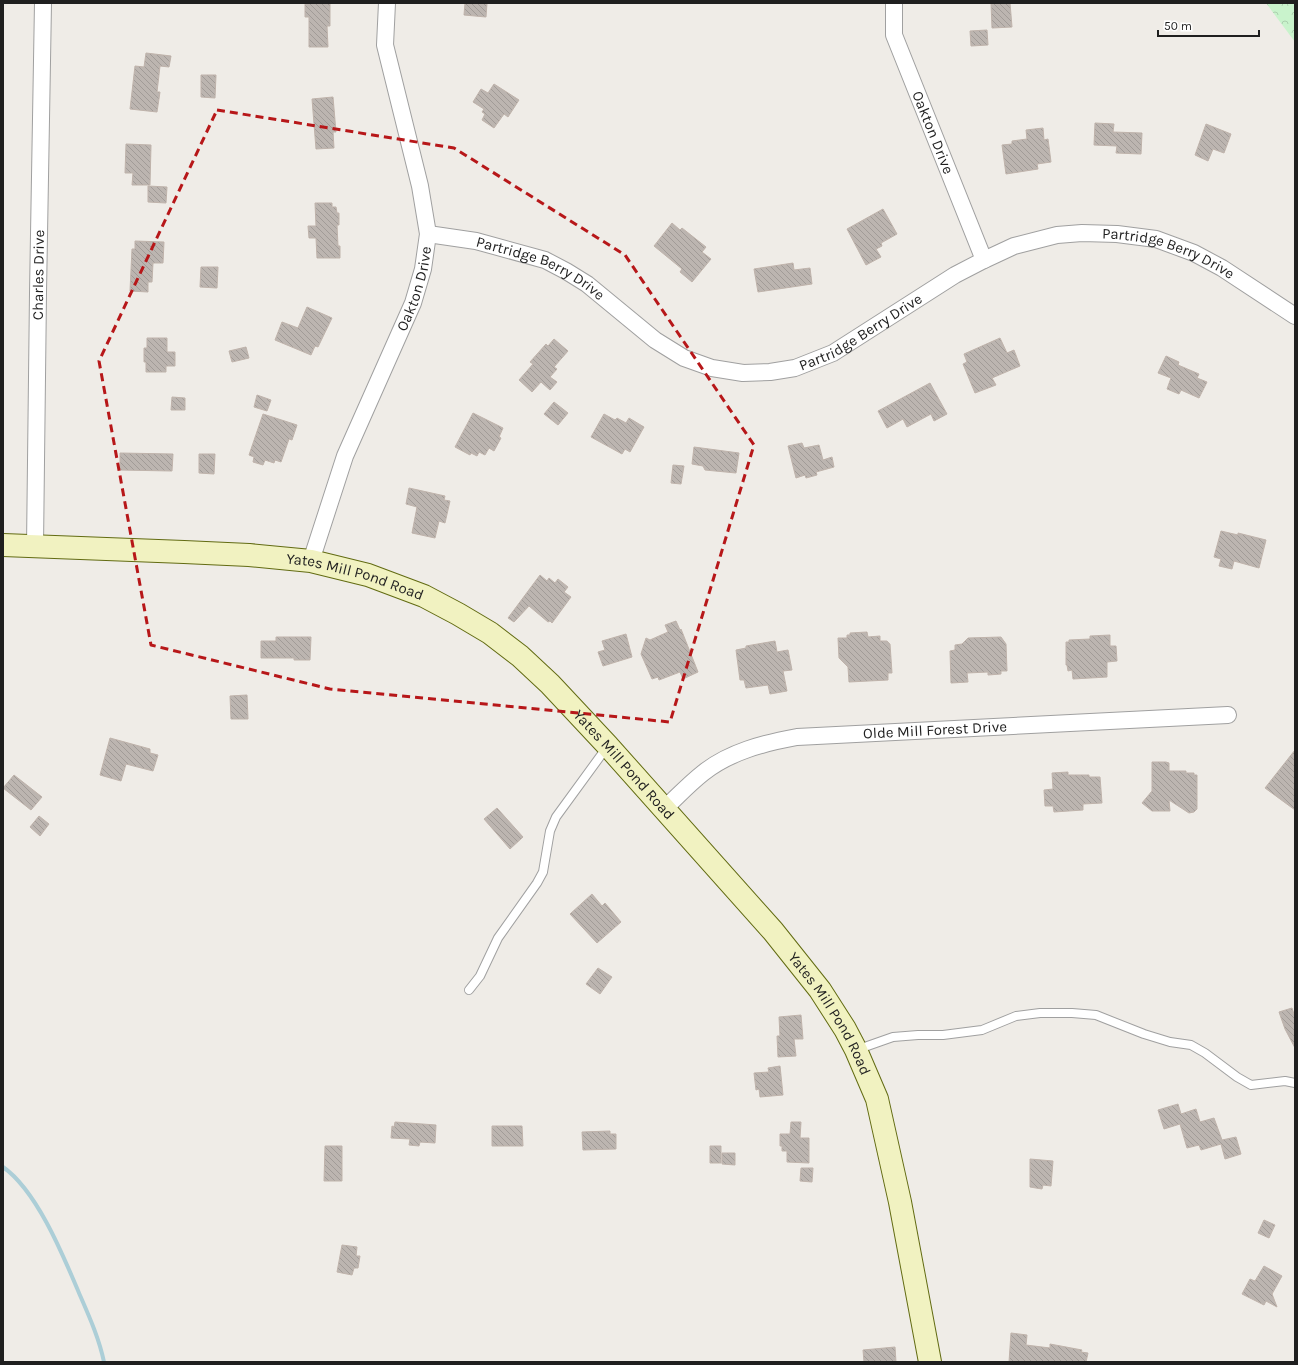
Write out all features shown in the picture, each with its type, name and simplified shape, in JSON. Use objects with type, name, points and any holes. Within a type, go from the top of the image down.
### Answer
[{"type":"street","name":"Charles Drive","points":[[35,546],[43,3]]},
{"type":"street","name":"Oakton Drive","points":[[311,561],[346,456],[413,303],[423,269],[428,234],[420,186],[385,45],[387,3]]},
{"type":"street","name":"Oakton Drive","points":[[894,3],[894,35],[984,260]]},
{"type":"street","name":"Partridge Berry Drive","points":[[428,234],[476,242],[545,260],[587,284],[655,340],[684,358],[712,368],[743,373],[770,372],[795,368],[833,353],[955,275],[984,260],[1014,246],[1057,235],[1082,232],[1117,234],[1156,240],[1194,253],[1222,268],[1295,316]]},
{"type":"street","name":"Yates Mill Pond Road","points":[[3,546],[249,555],[311,561],[368,575],[424,596],[490,633],[520,656],[550,684],[664,808],[793,954],[834,1010],[856,1050],[877,1099],[900,1202],[930,1362]]},
{"type":"street","name":"Olde Mill Forest Drive","points":[[664,808],[704,772],[723,760],[754,747],[797,737],[1228,715]]},
{"type":"lane","points":[[469,990],[480,976],[498,938],[537,883],[543,872],[550,831],[556,817],[608,746]]},
{"type":"lane","points":[[856,1050],[893,1037],[943,1035],[982,1030],[1016,1016],[1040,1013],[1072,1013],[1096,1015],[1144,1034],[1170,1042],[1191,1045],[1251,1085],[1285,1081],[1295,1083]]},
{"type":"highlighted area","points":[[217,110],[454,148],[625,255],[754,445],[670,722],[330,689],[151,645],[99,361]]},
{"type":"green space","points":[[1266,3],[1295,3],[1295,42]]},
{"type":"building","points":[[305,3],[330,3],[330,26],[327,26],[328,47],[309,47],[309,17],[305,17]]},
{"type":"building","points":[[465,3],[487,3],[486,17],[464,15]]},
{"type":"building","points":[[991,3],[1010,3],[1012,27],[992,28]]},
{"type":"building","points":[[987,30],[988,45],[971,46],[970,31]]},
{"type":"building","points":[[146,53],[171,56],[169,67],[160,66],[157,92],[160,92],[157,112],[130,109],[135,66],[144,67]]},
{"type":"building","points":[[201,75],[216,75],[215,98],[201,97]]},
{"type":"building","points":[[494,84],[519,100],[508,117],[504,114],[494,128],[482,120],[485,114],[482,112],[484,109],[473,102],[481,89],[488,93]]},
{"type":"building","points":[[333,97],[336,132],[333,132],[334,148],[316,149],[312,99]]},
{"type":"building","points":[[1095,123],[1114,124],[1113,132],[1142,133],[1141,154],[1116,153],[1117,146],[1094,145]]},
{"type":"building","points":[[1206,124],[1231,134],[1224,153],[1213,149],[1208,161],[1195,155]]},
{"type":"building","points":[[1043,128],[1044,140],[1048,139],[1051,162],[1037,164],[1038,169],[1006,174],[1002,145],[1012,144],[1012,141],[1027,139],[1026,130]]},
{"type":"building","points":[[126,144],[151,145],[150,185],[132,185],[133,173],[125,173]]},
{"type":"building","points":[[148,186],[167,187],[166,203],[148,202]]},
{"type":"building","points":[[315,203],[332,203],[332,207],[336,207],[337,213],[339,213],[339,225],[337,225],[340,258],[317,258],[316,238],[309,238],[308,226],[316,226]]},
{"type":"building","points":[[883,209],[897,234],[881,243],[882,246],[876,249],[881,257],[866,265],[847,229]]},
{"type":"building","points":[[672,223],[680,230],[682,228],[706,247],[702,252],[711,259],[692,282],[680,272],[682,269],[654,246]]},
{"type":"building","points":[[135,241],[164,242],[163,263],[153,263],[152,282],[148,282],[148,292],[130,291],[132,249],[135,249]]},
{"type":"building","points":[[793,263],[794,270],[810,268],[812,284],[758,292],[754,269]]},
{"type":"building","points":[[201,267],[218,267],[217,288],[200,287]]},
{"type":"building","points":[[307,307],[332,318],[318,347],[315,346],[311,355],[275,340],[282,322],[298,328]]},
{"type":"building","points":[[147,338],[167,338],[167,352],[175,352],[175,366],[166,366],[166,372],[146,372],[144,348],[147,348]]},
{"type":"building","points":[[1000,338],[1007,353],[1014,350],[1020,366],[992,378],[996,385],[975,393],[963,364],[967,362],[964,354]]},
{"type":"building","points":[[554,339],[568,351],[554,367],[557,369],[550,377],[557,382],[550,390],[541,382],[532,392],[519,380],[533,364],[530,362],[546,344],[548,346]]},
{"type":"building","points":[[246,347],[249,358],[232,362],[229,351]]},
{"type":"building","points":[[1166,356],[1179,362],[1178,365],[1199,374],[1197,378],[1207,382],[1199,398],[1181,390],[1179,394],[1167,389],[1171,378],[1158,373]]},
{"type":"building","points":[[930,383],[947,414],[934,421],[931,414],[907,427],[903,419],[887,428],[878,411]]},
{"type":"building","points":[[257,395],[271,400],[267,411],[254,407]]},
{"type":"building","points":[[172,397],[185,398],[185,410],[171,410]]},
{"type":"building","points":[[554,402],[568,413],[558,425],[544,414]]},
{"type":"building","points":[[473,413],[503,428],[499,437],[501,438],[494,451],[489,448],[485,455],[479,452],[477,456],[471,453],[470,455],[455,447]]},
{"type":"building","points":[[263,414],[297,425],[292,440],[289,439],[281,462],[275,460],[274,463],[265,460],[263,465],[253,462],[254,457],[249,455]]},
{"type":"building","points":[[604,414],[615,420],[617,418],[626,423],[629,418],[644,427],[630,452],[625,449],[622,454],[591,437]]},
{"type":"building","points":[[802,443],[804,448],[819,445],[823,460],[832,457],[834,467],[816,472],[817,475],[806,478],[805,475],[796,478],[788,446]]},
{"type":"building","points":[[694,447],[739,453],[736,473],[705,470],[703,466],[692,464]]},
{"type":"building","points":[[120,453],[173,454],[172,471],[120,470]]},
{"type":"building","points":[[199,454],[215,454],[214,474],[199,473]]},
{"type":"building","points":[[673,465],[684,466],[681,484],[671,483]]},
{"type":"building","points":[[409,488],[445,496],[444,500],[450,501],[445,523],[439,521],[435,538],[412,533],[417,507],[406,504]]},
{"type":"building","points":[[1221,531],[1238,535],[1238,533],[1266,540],[1259,568],[1234,561],[1232,569],[1219,566],[1221,559],[1214,557]]},
{"type":"building","points":[[540,575],[547,581],[549,578],[555,583],[558,579],[568,587],[564,592],[571,597],[552,623],[550,621],[548,622],[529,606],[514,622],[508,618]]},
{"type":"building","points":[[676,621],[680,630],[681,629],[698,672],[683,679],[680,672],[659,680],[658,677],[652,679],[641,654],[646,638],[650,640],[668,632],[665,625]]},
{"type":"building","points":[[867,632],[868,637],[880,636],[880,641],[887,641],[890,644],[892,673],[888,673],[888,680],[849,682],[848,667],[839,658],[838,638],[847,638],[847,635],[850,635],[850,633]]},
{"type":"building","points":[[626,634],[632,657],[603,666],[598,652],[605,650],[602,641]]},
{"type":"building","points":[[1110,635],[1110,646],[1116,646],[1117,661],[1107,662],[1107,677],[1073,679],[1072,670],[1068,671],[1066,665],[1066,642],[1069,642],[1069,640],[1090,639],[1090,636]]},
{"type":"building","points":[[276,637],[311,637],[310,660],[294,660],[294,658],[261,658],[261,641],[276,641]]},
{"type":"building","points":[[1001,637],[1006,644],[1007,671],[1001,671],[1001,674],[988,675],[988,672],[967,673],[968,682],[951,683],[950,651],[955,650],[955,645],[962,644],[968,638]]},
{"type":"building","points":[[775,641],[777,652],[788,650],[792,670],[783,671],[787,691],[770,694],[768,685],[746,688],[744,680],[740,680],[736,650],[746,648],[746,646]]},
{"type":"building","points":[[247,695],[248,719],[231,719],[230,696]]},
{"type":"building","points":[[110,738],[150,749],[150,753],[158,755],[153,771],[126,764],[121,781],[100,775]]},
{"type":"building","points":[[1295,750],[1295,810],[1265,788]]},
{"type":"building","points":[[1152,762],[1169,763],[1169,771],[1186,771],[1186,773],[1194,773],[1194,775],[1197,775],[1197,809],[1194,812],[1189,813],[1169,800],[1170,811],[1152,811],[1142,803],[1152,791]]},
{"type":"building","points":[[1068,772],[1068,775],[1089,775],[1089,777],[1100,777],[1102,803],[1083,804],[1083,810],[1054,812],[1053,806],[1045,806],[1044,790],[1053,789],[1052,773]]},
{"type":"building","points":[[14,775],[42,797],[31,810],[3,788]]},
{"type":"building","points":[[497,808],[523,837],[510,849],[484,819]]},
{"type":"building","points":[[39,816],[49,824],[40,836],[30,827]]},
{"type":"building","points":[[592,894],[602,906],[605,903],[621,922],[597,943],[570,914]]},
{"type":"building","points":[[598,968],[612,977],[600,994],[586,984]]},
{"type":"building","points":[[1292,1008],[1295,1017],[1295,1048],[1285,1029],[1279,1012]]},
{"type":"building","points":[[801,1015],[803,1039],[794,1039],[796,1056],[778,1057],[777,1036],[780,1036],[779,1017]]},
{"type":"building","points":[[780,1066],[783,1095],[760,1097],[759,1089],[756,1090],[754,1073],[769,1072],[768,1068]]},
{"type":"building","points":[[1178,1104],[1181,1114],[1196,1109],[1200,1122],[1214,1118],[1222,1140],[1236,1137],[1241,1154],[1225,1159],[1221,1144],[1201,1150],[1199,1145],[1187,1148],[1180,1124],[1164,1129],[1158,1110]]},
{"type":"building","points":[[395,1122],[436,1125],[435,1143],[420,1142],[419,1146],[409,1145],[410,1139],[391,1138],[392,1126],[394,1127]]},
{"type":"building","points":[[791,1122],[801,1122],[800,1138],[809,1138],[809,1163],[787,1162],[787,1151],[782,1151],[782,1146],[780,1146],[780,1134],[790,1134]]},
{"type":"building","points":[[492,1126],[522,1126],[523,1146],[492,1146]]},
{"type":"building","points":[[610,1131],[610,1134],[616,1134],[616,1149],[583,1150],[582,1132]]},
{"type":"building","points":[[325,1146],[342,1146],[342,1181],[324,1181]]},
{"type":"building","points":[[710,1146],[721,1146],[721,1163],[710,1163]]},
{"type":"building","points":[[722,1153],[735,1153],[735,1165],[722,1164]]},
{"type":"building","points":[[1030,1159],[1053,1161],[1051,1186],[1043,1185],[1042,1189],[1030,1187]]},
{"type":"building","points":[[801,1168],[813,1168],[812,1182],[800,1181]]},
{"type":"building","points":[[1264,1220],[1275,1225],[1269,1238],[1258,1233]]},
{"type":"building","points":[[342,1245],[357,1247],[356,1256],[360,1256],[358,1268],[354,1268],[352,1275],[337,1272]]},
{"type":"building","points":[[1264,1266],[1282,1276],[1272,1294],[1277,1307],[1266,1301],[1264,1305],[1242,1294],[1250,1279],[1255,1281]]},
{"type":"building","points":[[1011,1333],[1027,1335],[1026,1345],[1050,1348],[1050,1344],[1082,1350],[1081,1352],[1088,1353],[1086,1362],[1009,1362]]},
{"type":"building","points":[[895,1347],[896,1362],[864,1362],[863,1350]]},
{"type":"waterway","points":[[3,1167],[27,1191],[48,1225],[90,1319],[104,1362]]}]
